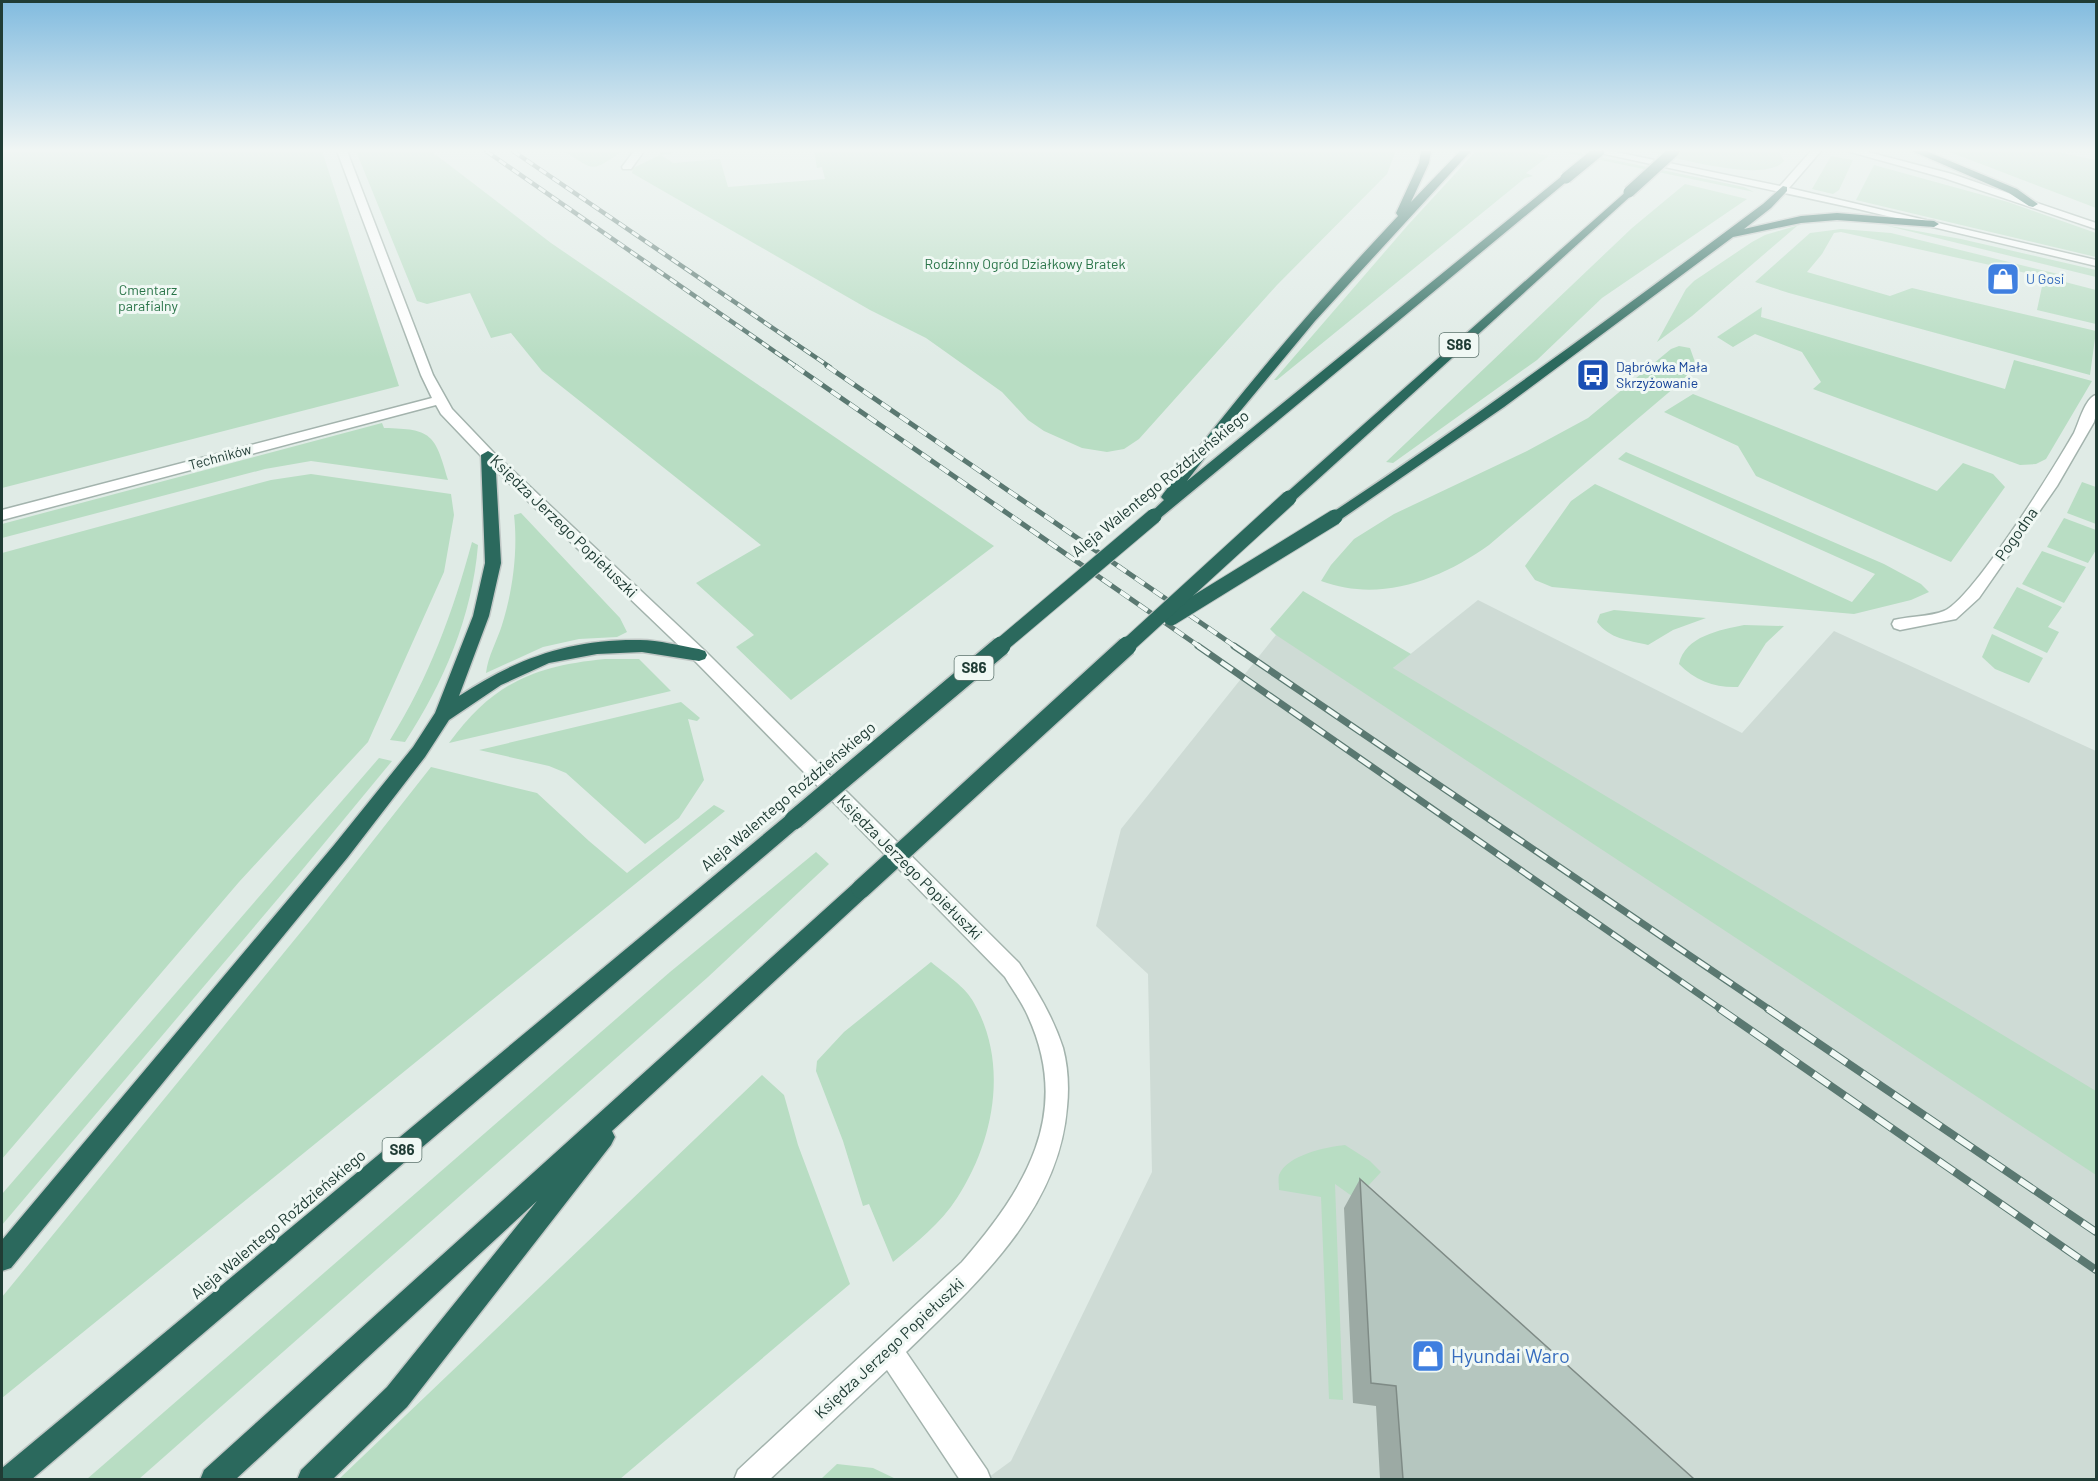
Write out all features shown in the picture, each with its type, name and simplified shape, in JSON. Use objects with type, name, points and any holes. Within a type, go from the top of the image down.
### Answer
[{"type":"highway","name":"Aleja Walentego Roździeńskiego","points":[[9,1479],[1154,516],[1515,220]]},
{"type":"highway","name":"S86","points":[[214,1479],[1289,498],[1598,220]]},
{"type":"highway","points":[[1136,639],[1335,517],[1432,454],[1748,220]]},
{"type":"highway","points":[[1728,235],[1795,220]]},
{"type":"highway","points":[[1892,220],[1934,224]]},
{"type":"highway","points":[[1154,516],[1201,452],[1294,338],[1398,221]]},
{"type":"highway","points":[[2,1259],[341,852],[419,752],[443,714],[481,616],[493,563],[488,455]]},
{"type":"highway","points":[[443,714],[495,681],[545,658],[597,648],[642,646],[699,655]]},
{"type":"highway","points":[[311,1479],[397,1396],[638,1094]]},
{"type":"street","name":"Księdza Jerzego Popiełuszki","points":[[369,220],[439,400],[446,411],[488,455],[699,655],[1012,970],[1034,1002],[1050,1037],[1059,1085],[1052,1140],[1041,1171],[999,1236],[971,1271],[889,1350],[748,1479]]},
{"type":"street","points":[[1917,220],[2097,263]]},
{"type":"street","points":[[2080,220],[2097,226]]},
{"type":"street","name":"Pogodna","points":[[1900,624],[1950,615],[1967,600],[2050,486],[2092,423],[2097,399]]},
{"type":"street","name":"Techników","points":[[2,515],[439,400]]},
{"type":"street","points":[[889,1350],[977,1479]]},
{"type":"shaded area","points":[[1478,600],[1742,733],[1834,631],[2096,751],[2096,1479],[985,1480],[1011,1461],[1152,1172],[1148,974],[1096,926],[1121,829],[1276,635],[1393,668]]},
{"type":"green space","name":"Cmentarz parafialny","points":[[2,220],[345,220],[399,386],[2,488]]},
{"type":"green space","points":[[384,220],[521,220],[551,243],[994,546],[791,700],[736,647],[754,635],[696,583],[761,545],[542,371],[511,333],[491,338],[470,293],[427,304],[417,301]]},
{"type":"green space","name":"Rodzinny Ogród Działkowy Bratek","points":[[714,220],[1341,220],[1277,285],[1139,439],[1124,449],[1107,452],[1082,448],[1044,431],[1028,420],[1002,392],[926,338],[870,310]]},
{"type":"green space","points":[[1412,220],[1473,220],[1277,380],[1274,380]]},
{"type":"green space","points":[[1641,220],[1716,220],[1602,298],[1537,360],[1393,463],[1386,462]]},
{"type":"green space","points":[[1941,220],[2059,220],[2096,233],[2096,257]]},
{"type":"green space","points":[[1802,224],[1692,316],[1657,342],[1686,289],[1694,281],[1765,235]]},
{"type":"green space","points":[[1884,225],[1961,239],[2096,270],[2096,277]]},
{"type":"green space","points":[[1841,229],[1891,233],[2066,276],[2065,282],[2096,290],[2096,324],[2037,310],[2044,277],[1841,232],[1834,233],[1822,254],[1807,272],[1890,296],[1912,288],[2096,331],[2090,375],[1755,282],[1810,233]]},
{"type":"green space","points":[[1762,307],[1761,317],[2005,389],[2014,360],[2092,381],[2046,459],[2036,464],[2020,465],[1813,389],[1821,382],[1802,352],[1755,334],[1733,347],[1717,337]]},
{"type":"green space","points":[[1679,346],[1690,348],[1696,365],[1681,382],[1489,545],[1430,578],[1387,589],[1365,590],[1321,581],[1331,565],[1354,539],[1394,514],[1527,451],[1588,418],[1671,349]]},
{"type":"green space","points":[[1693,394],[1937,491],[1963,463],[1993,474],[2005,487],[1951,562],[1756,476],[1738,446],[1664,412]]},
{"type":"green space","points":[[382,423],[384,428],[412,430],[429,437],[439,453],[448,480],[311,461],[265,469],[2,538],[2,524]]},
{"type":"green space","points":[[1626,452],[1884,564],[1921,584],[1929,592],[1911,600],[1854,614],[1552,587],[1535,580],[1525,566],[1571,501],[1595,484],[1852,602],[1875,574],[1618,459]]},
{"type":"green space","points":[[311,474],[451,494],[454,515],[444,572],[368,742],[239,882],[2,1159],[2,553],[271,480]]},
{"type":"green space","points":[[2082,482],[2096,487],[2096,524],[2067,513]]},
{"type":"green space","points":[[521,513],[620,618],[627,632],[617,637],[579,639],[543,647],[486,673],[509,598],[515,556],[514,515]]},
{"type":"green space","points":[[2064,518],[2096,530],[2096,550],[2088,563],[2047,547]]},
{"type":"green space","points":[[472,542],[478,545],[475,572],[470,598],[454,648],[432,696],[405,742],[390,740],[428,669],[457,594]]},
{"type":"green space","points":[[2042,551],[2086,567],[2064,603],[2022,584]]},
{"type":"green space","points":[[2017,587],[2062,607],[2048,627],[2059,632],[2047,653],[1993,628]]},
{"type":"green space","points":[[1303,591],[1411,654],[1393,668],[2096,1091],[2096,1175],[1276,635],[1270,629]]},
{"type":"green space","points":[[1614,610],[1706,618],[1673,630],[1648,645],[1620,638],[1602,628],[1597,622],[1600,614]]},
{"type":"green space","points":[[1744,625],[1784,626],[1766,643],[1738,687],[1706,682],[1692,675],[1679,664],[1688,647],[1696,641],[1714,632]]},
{"type":"green space","points":[[1992,634],[2043,658],[2029,683],[1995,669],[1982,657]]},
{"type":"green space","points":[[605,659],[639,659],[671,691],[449,743],[481,706],[498,692],[516,682],[556,667]]},
{"type":"green space","points":[[681,702],[700,718],[697,721],[688,719],[704,780],[679,818],[645,844],[566,773],[549,766],[479,750]]},
{"type":"green space","points":[[379,758],[392,761],[2,1225],[2,1194]]},
{"type":"green space","points":[[431,767],[537,793],[627,873],[714,805],[725,811],[2,1398],[2,1297],[309,922]]},
{"type":"green space","points":[[816,852],[829,864],[708,977],[139,1479],[87,1479],[670,972]]},
{"type":"green space","points":[[931,962],[966,992],[985,1027],[994,1076],[993,1102],[980,1152],[957,1198],[936,1224],[893,1262],[869,1204],[863,1206],[843,1141],[816,1071],[817,1061],[844,1032]]},
{"type":"green space","points":[[762,1075],[784,1095],[798,1145],[850,1284],[620,1479],[339,1479]]},
{"type":"green space","points":[[1345,1145],[1370,1161],[1381,1172],[1356,1199],[1335,1184],[1343,1400],[1329,1399],[1321,1197],[1279,1190],[1279,1175],[1283,1168],[1298,1157],[1318,1150]]},
{"type":"green space","points":[[837,1464],[873,1468],[896,1479],[821,1479]]},
{"type":"building","name":"Hyundai Waro","points":[[1360,1179],[1694,1479],[1403,1479],[1396,1386],[1371,1383]]},
{"type":"railway","points":[[586,220],[797,367]]},
{"type":"railway","points":[[614,220],[830,367]]},
{"type":"railway","points":[[795,366],[1200,647]]},
{"type":"railway","points":[[827,366],[1236,647]]},
{"type":"railway","points":[[1198,646],[1722,1010]]},
{"type":"railway","points":[[1234,646],[1770,1010]]},
{"type":"railway","points":[[1720,1009],[2096,1270]]},
{"type":"railway","points":[[1768,1009],[2096,1232]]},
{"type":"place","name":"U Gosi","points":[[2003,279]]},
{"type":"place","name":"Dąbrówka Mała Skrzyżowanie","points":[[1593,375]]},
{"type":"place","name":"Hyundai Waro","points":[[1428,1356]]}]
